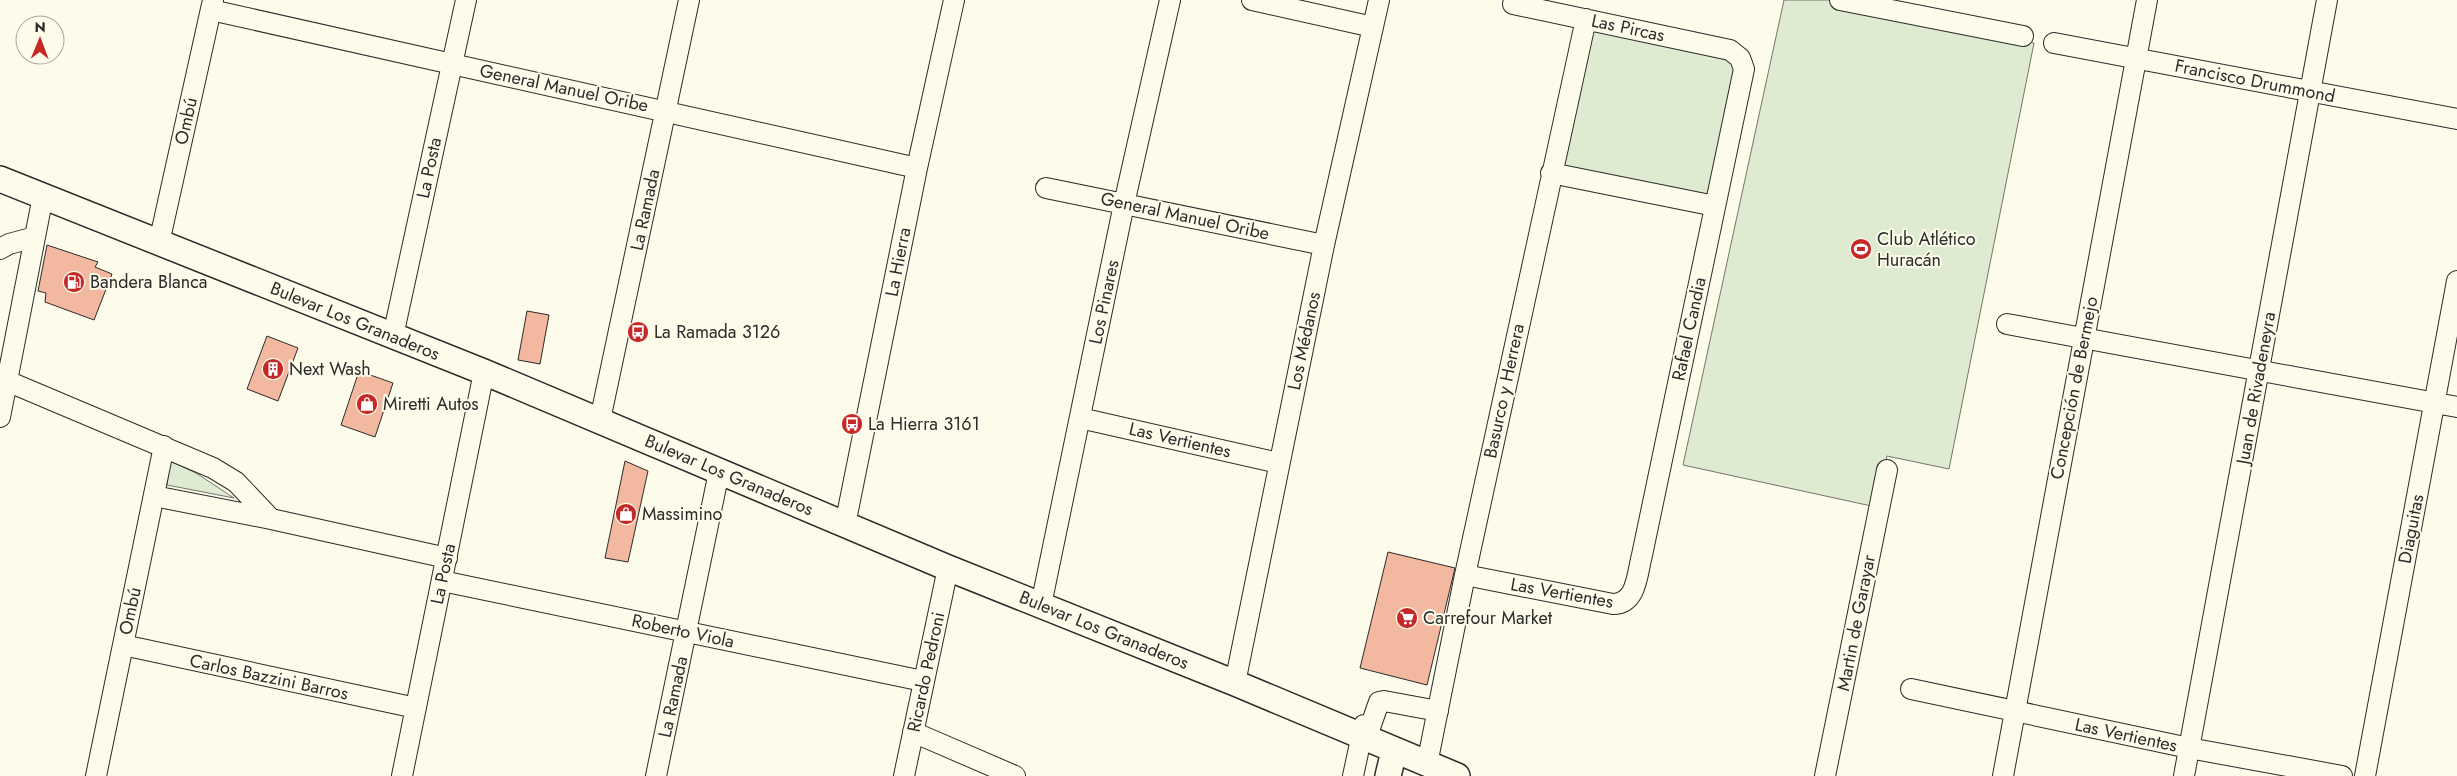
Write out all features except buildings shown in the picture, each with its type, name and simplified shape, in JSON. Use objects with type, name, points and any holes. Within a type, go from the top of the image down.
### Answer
[{"type":"main road","name":"Bulevar Los Granaderos","points":[[0,179],[484,372],[948,568],[1235,683],[1457,776]]},
{"type":"main road","points":[[1388,776],[1394,751]]},
{"type":"street","name":"La Posta","points":[[393,336],[466,0]]},
{"type":"street","name":"La Ramada","points":[[600,420],[689,0]]},
{"type":"street","name":"La Hierra","points":[[845,525],[917,168],[954,0]]},
{"type":"street","name":"Los Pinares","points":[[1041,605],[1124,204],[1170,0]]},
{"type":"street","points":[[1252,0],[1373,28]]},
{"type":"street","name":"Los Médanos","points":[[1235,683],[1324,245],[1379,0]]},
{"type":"street","points":[[1840,0],[1890,5],[2023,36]]},
{"type":"street","name":"Concepción de Bermejo","points":[[2003,776],[2147,0]]},
{"type":"street","name":"Juan de Rivadeneyra","points":[[2184,776],[2327,0]]},
{"type":"street","name":"Las Pircas","points":[[1513,4],[1730,50],[1740,58]]},
{"type":"street","name":"General Manuel Oribe","points":[[212,5],[452,64],[666,110],[917,168]]},
{"type":"street","name":"Ombú","points":[[159,243],[212,5]]},
{"type":"street","name":"Basurco y Herrera","points":[[1427,764],[1465,575],[1586,19]]},
{"type":"street","name":"Francisco Drummond","points":[[2054,43],[2457,119]]},
{"type":"street","name":"Rafael Candia","points":[[1628,600],[1634,589],[1642,555],[1744,69],[1740,58]]},
{"type":"street","points":[[1551,173],[1715,206]]},
{"type":"street","name":"General Manuel Oribe","points":[[1046,188],[1324,245]]},
{"type":"street","points":[[0,417],[43,196]]},
{"type":"street","points":[[0,249],[9,244],[36,237]]},
{"type":"street","name":"Diaguitas","points":[[2364,776],[2457,282]]},
{"type":"street","points":[[2007,324],[2457,406]]},
{"type":"street","name":"La Posta","points":[[402,776],[484,372]]},
{"type":"street","points":[[7,380],[213,468],[236,482],[272,518]]},
{"type":"street","name":"Las Vertientes","points":[[1080,418],[1279,463]]},
{"type":"street","name":"Ombú","points":[[96,776],[164,446]]},
{"type":"street","name":"Martin de Garayar","points":[[1826,776],[1887,470]]},
{"type":"street","name":"La Ramada","points":[[656,776],[719,472]]},
{"type":"street","points":[[154,496],[272,518],[447,558]]},
{"type":"street","name":"Ricardo Pedroni","points":[[904,776],[948,568]]},
{"type":"street","name":"Las Vertientes","points":[[1465,575],[1613,604],[1623,604],[1628,600]]},
{"type":"street","name":"Roberto Viola","points":[[442,581],[923,682]]},
{"type":"street","name":"Carlos Bazzini Barros","points":[[123,645],[416,708]]},
{"type":"street","name":"Las Vertientes","points":[[1911,689],[2189,748],[2342,776]]},
{"type":"street","points":[[1352,776],[1364,738],[1379,702],[1384,701],[1438,711]]},
{"type":"street","points":[[1364,738],[1366,713]]},
{"type":"street","points":[[914,732],[1015,776]]},
{"type":"green space","name":"Club Atlético Huracán","points":[[1784,0],[1853,0],[2034,43],[1949,469],[1887,456],[1876,507],[1683,465]]},
{"type":"green space","points":[[1584,19],[1740,58],[1715,206],[1551,173]]},
{"type":"green space","points":[[170,461],[196,473],[234,498],[167,485]]},
{"type":"place","name":"Club Atlético Huracán","points":[[1861,249]]},
{"type":"place","name":"Bandera Blanca","points":[[74,282]]},
{"type":"place","name":"La Ramada 3126","points":[[638,332]]},
{"type":"place","name":"Next Wash","points":[[273,369]]},
{"type":"place","name":"Miretti Autos","points":[[367,404]]},
{"type":"place","name":"La Hierra 3161","points":[[852,424]]},
{"type":"place","name":"Massimino","points":[[626,514]]},
{"type":"place","name":"Carrefour Market","points":[[1407,618]]}]
